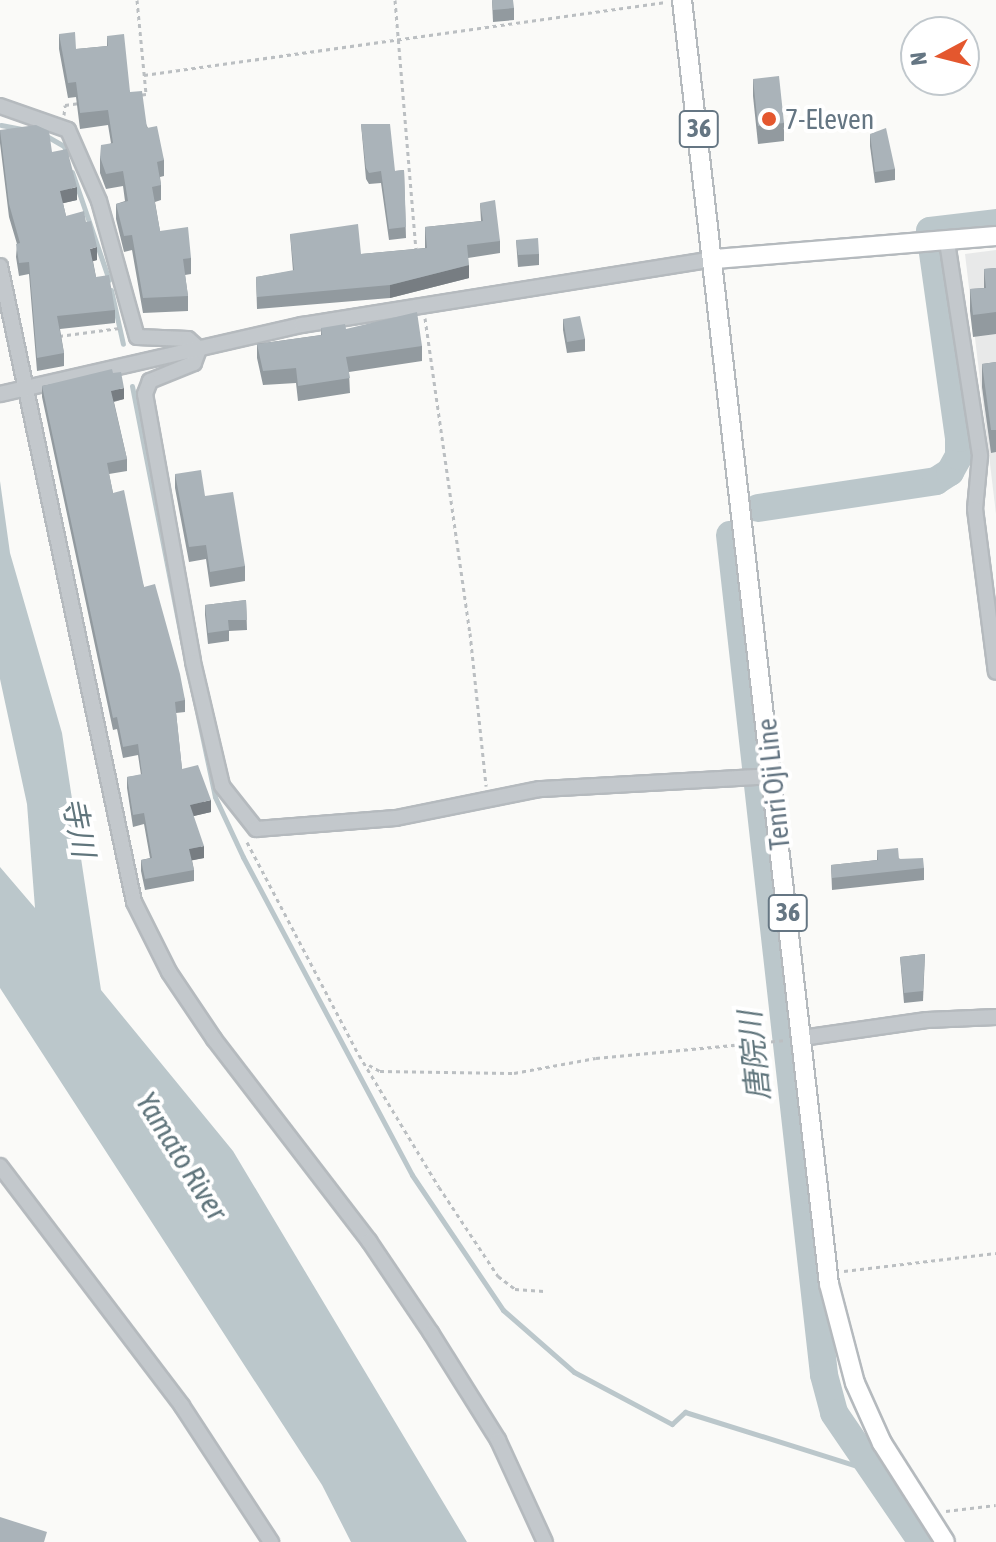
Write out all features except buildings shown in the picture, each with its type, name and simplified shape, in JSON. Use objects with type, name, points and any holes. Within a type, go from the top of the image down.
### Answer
[{"type":"main road","name":"Tenri Oji Line","points":[[682,0],[715,259],[828,1272],[855,1383],[882,1443],[945,1542]]},
{"type":"main road","points":[[715,259],[996,236]]},
{"type":"street","points":[[0,106],[61,127],[74,140],[99,201],[131,327],[145,340],[188,339],[199,349]]},
{"type":"street","points":[[947,242],[980,456],[975,509],[996,672]]},
{"type":"street","points":[[0,394],[199,349],[423,306],[715,259]]},
{"type":"street","points":[[0,266],[23,389],[134,902],[169,972],[214,1039],[369,1241],[431,1333],[498,1440],[545,1542]]},
{"type":"street","points":[[199,349],[194,363],[150,381],[145,394],[193,662],[222,786],[256,829],[396,818],[490,800],[619,782],[772,776]]},
{"type":"street","points":[[802,1038],[927,1020],[996,1017]]},
{"type":"street","points":[[0,1166],[182,1406],[271,1542]]},
{"type":"path","points":[[133,96],[146,94],[137,0]]},
{"type":"path","points":[[395,0],[417,265]]},
{"type":"path","points":[[144,75],[457,27],[519,26],[682,0]]},
{"type":"path","points":[[61,127],[65,105],[92,101]]},
{"type":"path","points":[[423,306],[490,800]]},
{"type":"path","points":[[44,338],[131,327]]},
{"type":"path","points":[[241,831],[366,1064],[498,1276],[515,1289],[544,1291]]},
{"type":"path","points":[[366,1064],[380,1071],[514,1073],[596,1058],[802,1038]]},
{"type":"path","points":[[828,1272],[996,1253]]},
{"type":"path","points":[[931,1516],[996,1505]]},
{"type":"shaded area","points":[[996,250],[996,514],[965,254]]},
{"type":"water","name":"Yamato River","points":[[0,481],[10,553],[62,733],[101,990],[233,1151],[467,1542],[351,1542],[322,1485],[0,988],[0,867],[35,908],[27,804],[0,679]]},
{"type":"waterway","points":[[1,125],[22,129]]},
{"type":"waterway","points":[[43,134],[64,146],[67,155]]},
{"type":"waterway","points":[[72,172],[109,280]]},
{"type":"waterway","name":"唐院川","points":[[758,508],[936,481],[950,472],[959,456],[959,438],[930,231],[996,223]]},
{"type":"waterway","points":[[111,290],[123,344]]},
{"type":"waterway","points":[[132,386],[183,646]]},
{"type":"waterway","name":"唐院川","points":[[730,535],[824,1375],[834,1413],[922,1542]]},
{"type":"waterway","points":[[191,683],[215,797],[243,857],[412,1175],[503,1310],[574,1372],[672,1424],[685,1412],[870,1470]]},
{"type":"place","name":"7-Eleven","points":[[769,119]]},
{"type":"water label","name":"寺川","points":[[79,827]]}]
